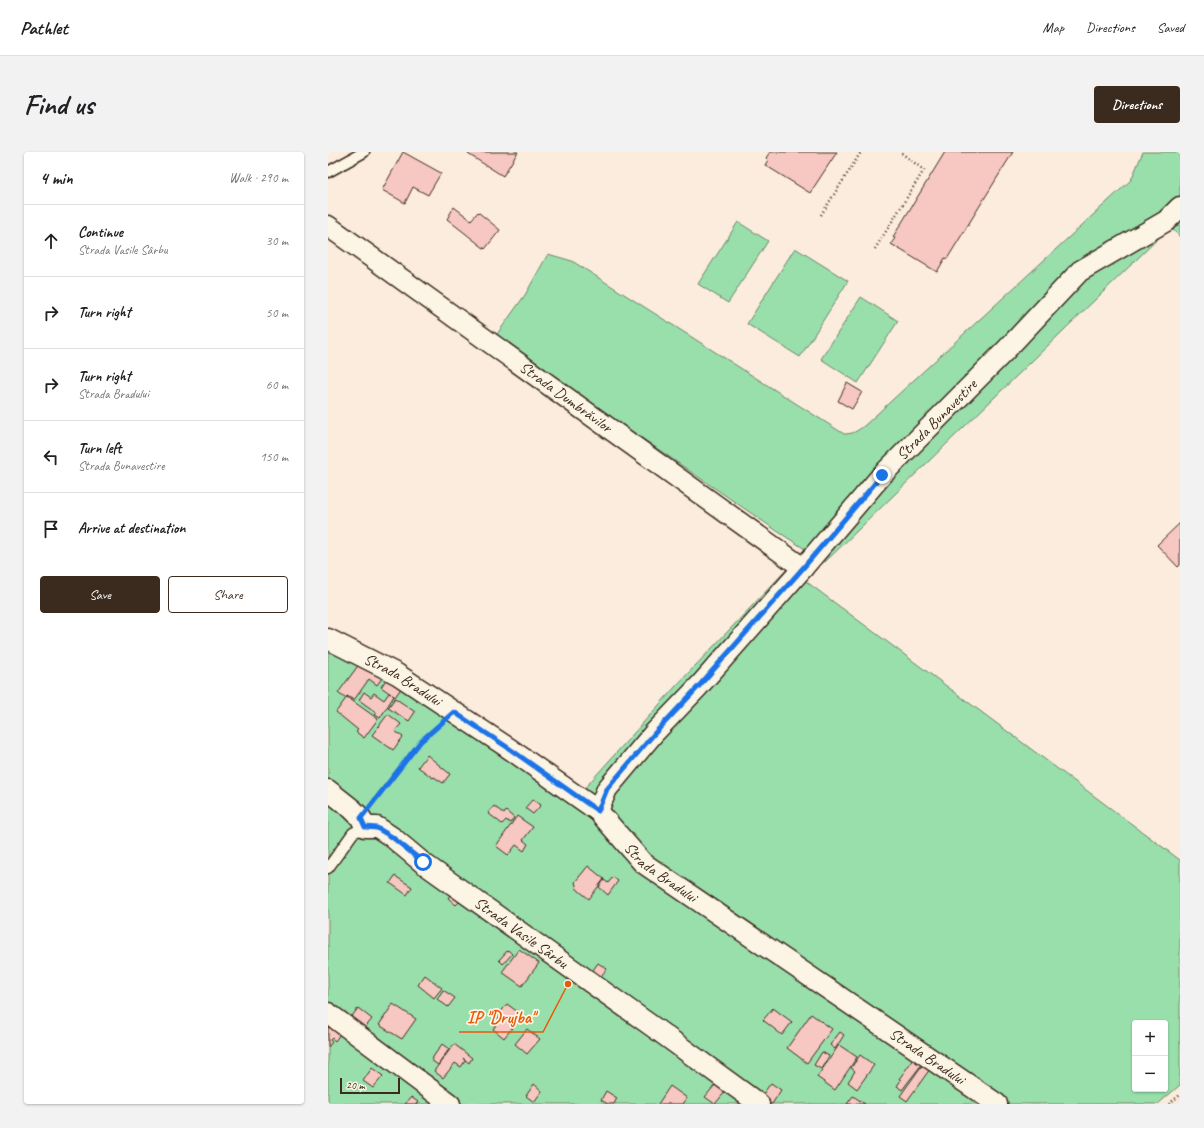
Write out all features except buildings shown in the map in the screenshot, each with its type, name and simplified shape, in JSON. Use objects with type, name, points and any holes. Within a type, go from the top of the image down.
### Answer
[{"type":"street","name":"Strada Bunavestire","points":[[598,811],[607,789],[654,734],[699,686],[803,568],[882,475],[1005,351],[1080,271],[1166,221],[1180,207]]},
{"type":"street","name":"Strada Dumbrăvilor","points":[[328,226],[803,568]]},
{"type":"street","name":"Strada Bradului","points":[[328,638],[397,674],[507,747],[598,811],[644,863],[997,1104]]},
{"type":"street","name":"Strada Vasile Sârbu","points":[[328,790],[352,809],[363,822],[392,837],[423,862],[656,1028],[759,1104]]},
{"type":"street","points":[[328,1013],[450,1104]]},
{"type":"lane","points":[[328,172],[364,152]]},
{"type":"lane","points":[[328,868],[353,833],[363,822]]},
{"type":"path","points":[[821,215],[860,152]]},
{"type":"path","points":[[875,249],[924,170],[900,152]]},
{"type":"path","points":[[363,822],[421,741],[454,712]]},
{"type":"path","points":[[1169,1104],[1180,1094]]},
{"type":"green space","points":[[1143,152],[1180,152],[1180,237],[1170,227],[825,562],[777,531],[495,337],[525,295],[548,254],[572,261],[844,434],[852,433],[864,426],[1131,180]]},
{"type":"green space","points":[[738,222],[768,241],[728,303],[698,284]]},
{"type":"green space","points":[[795,248],[848,281],[800,357],[747,324]]},
{"type":"green space","points":[[861,297],[898,321],[858,383],[821,359]]},
{"type":"green space","points":[[788,568],[1180,860],[1180,1085],[1158,1104],[328,1104],[328,647],[583,790],[676,686]]},
{"type":"place","name":"IP \"Drujba\"","points":[[568,984]]},
{"type":"route","points":[[423,862],[392,837],[377,828],[365,827],[361,818],[421,741],[454,712],[598,811],[607,789],[654,734],[699,686],[803,568],[882,475]]}]
